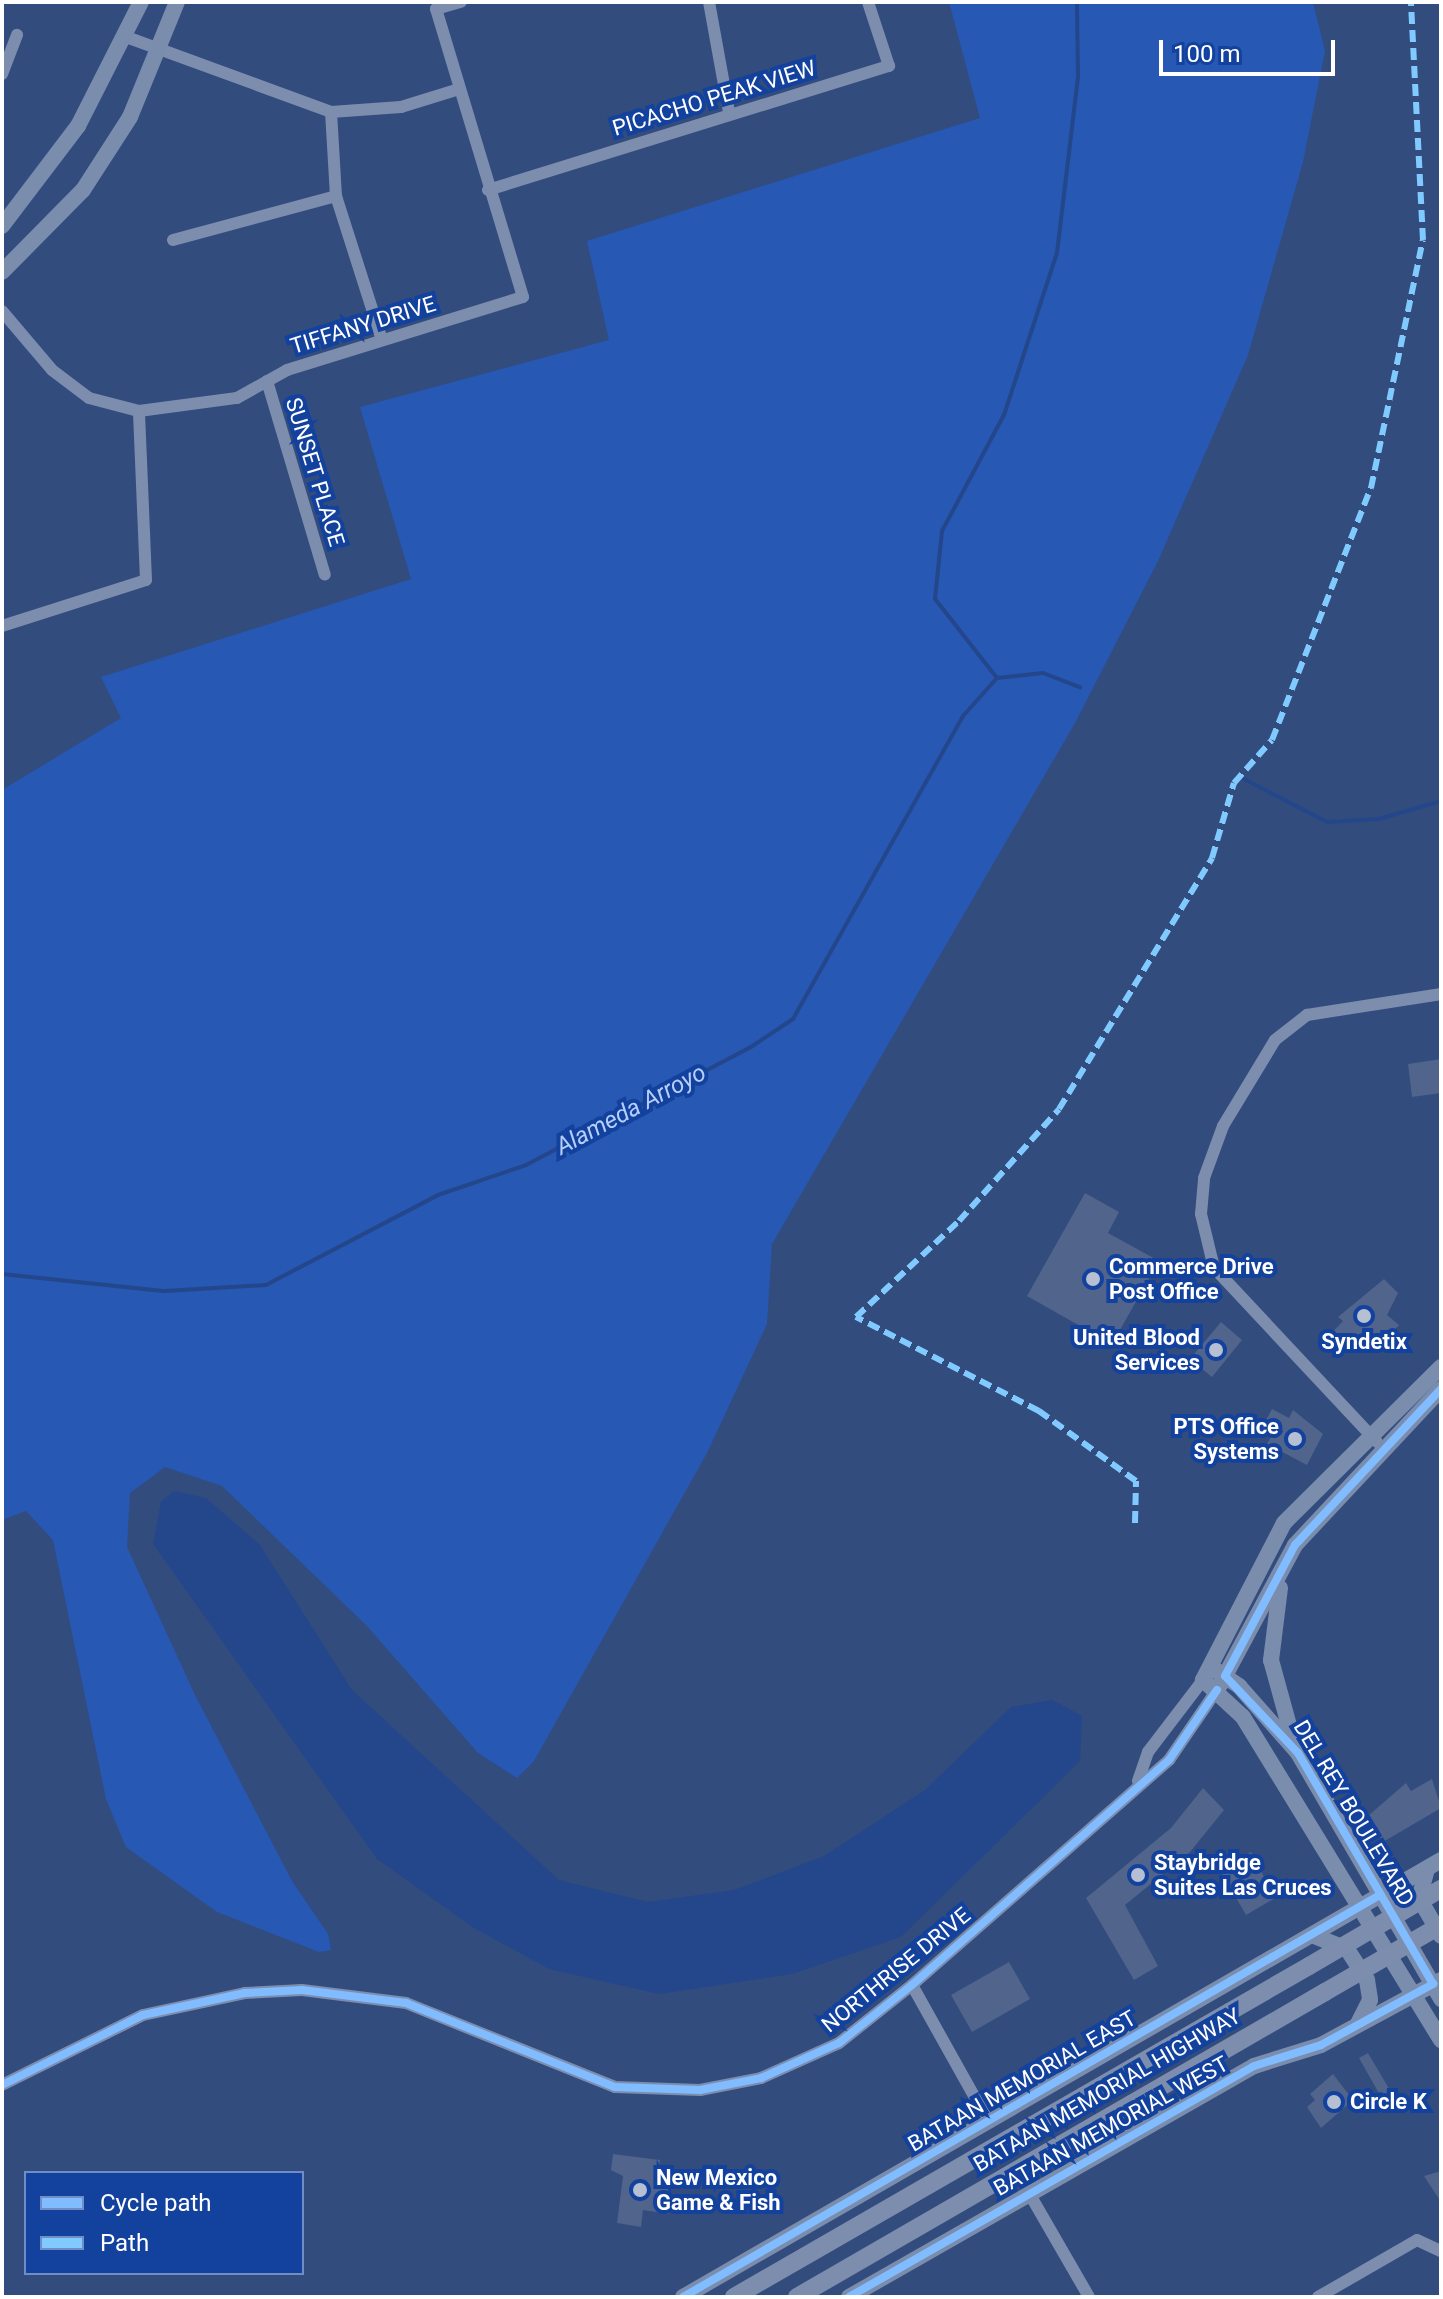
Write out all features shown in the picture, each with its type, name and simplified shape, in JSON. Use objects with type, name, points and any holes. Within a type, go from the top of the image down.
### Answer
[{"type":"highway","name":"BATAAN MEMORIAL HIGHWAY","points":[[734,2297],[1441,1889]]},
{"type":"highway","name":"BATAAN MEMORIAL HIGHWAY","points":[[797,2297],[1441,1925]]},
{"type":"main road","points":[[2,226],[49,170],[129,38],[141,2]]},
{"type":"main road","points":[[2,272],[83,190],[164,49],[177,2]]},
{"type":"main road","points":[[1214,1678],[1284,1523],[1370,1434],[1441,1367]]},
{"type":"main road","points":[[1214,1678],[1295,1545],[1382,1447],[1441,1389]]},
{"type":"main road","points":[[1295,1545],[1278,1594],[1271,1660],[1298,1753]]},
{"type":"main road","name":"DEL REY BOULEVARD","points":[[1214,1678],[1298,1753],[1378,1896],[1438,1988]]},
{"type":"main road","name":"DEL REY BOULEVARD","points":[[1214,1678],[1286,1784],[1412,1998],[1441,2040]]},
{"type":"main road","points":[[1286,1784],[1309,1774]]},
{"type":"main road","points":[[1435,1864],[1419,1898],[1441,1936]]},
{"type":"main road","name":"BATAAN MEMORIAL EAST","points":[[683,2297],[1435,1864]]},
{"type":"main road","points":[[1312,1935],[1347,1949],[1367,1980],[1370,2000],[1357,2025]]},
{"type":"main road","name":"BATAAN MEMORIAL WEST","points":[[849,2297],[1254,2066],[1357,2025],[1438,1988]]},
{"type":"street","points":[[461,2],[436,9],[488,190]]},
{"type":"street","points":[[709,2],[729,112]]},
{"type":"street","name":"PICACHO PEAK VIEW","points":[[488,190],[729,112],[889,66],[868,2]]},
{"type":"street","points":[[2,74],[17,35]]},
{"type":"street","points":[[129,38],[331,112],[401,107],[459,89]]},
{"type":"street","points":[[331,112],[336,196],[382,340]]},
{"type":"street","name":"TIFFANY DRIVE","points":[[2,311],[52,370],[89,398],[139,411],[237,398],[267,381],[382,340],[523,297],[488,190]]},
{"type":"street","points":[[173,240],[336,196]]},
{"type":"street","name":"SUNSET PLACE","points":[[267,381],[325,575]]},
{"type":"street","points":[[3,622],[146,580],[139,411]]},
{"type":"street","points":[[1382,1447],[1214,1268],[1201,1214],[1204,1178],[1223,1126],[1285,1032],[1307,1015],[1441,994]]},
{"type":"street","name":"NORTHRISE DRIVE","points":[[1138,1781],[1148,1752],[1214,1678]]},
{"type":"street","name":"NORTHRISE DRIVE","points":[[2,2085],[143,2015],[245,1993],[302,1990],[406,2003],[615,2087],[700,2090],[801,2064],[912,1985],[1138,1781],[1169,1760],[1214,1678]]},
{"type":"street","points":[[912,1985],[988,2121]]},
{"type":"street","points":[[1029,2193],[1089,2297]]},
{"type":"street","points":[[1318,2297],[1417,2240],[1441,2251]]},
{"type":"shaded area","points":[[949,2],[1313,2],[1325,51],[1303,162],[1248,355],[1158,561],[1075,723],[772,1244],[767,1324],[707,1453],[534,1761],[517,1778],[478,1753],[367,1626],[222,1486],[165,1467],[130,1493],[127,1547],[196,1697],[292,1881],[328,1934],[331,1950],[319,1952],[217,1912],[126,1847],[106,1799],[53,1540],[26,1511],[2,1520],[2,790],[121,718],[101,677],[411,579],[360,407],[609,340],[587,241],[980,118]]},
{"type":"shaded area","points":[[174,1491],[206,1498],[260,1545],[352,1690],[559,1880],[648,1902],[734,1890],[824,1856],[925,1790],[1011,1707],[1052,1700],[1082,1716],[1080,1761],[901,1937],[792,1974],[659,1994],[549,1969],[474,1928],[377,1859],[153,1544],[161,1502]]},
{"type":"building","points":[[1441,1059],[1441,1093],[1412,1097],[1408,1064]]},
{"type":"building","name":"Commerce Drive Post Office","points":[[1085,1193],[1119,1212],[1108,1233],[1159,1261],[1112,1344],[1027,1296]]},
{"type":"building","name":"Syndetix","points":[[1384,1279],[1398,1293],[1387,1315],[1399,1325],[1376,1350],[1364,1340],[1345,1353],[1328,1337],[1343,1321],[1338,1317]]},
{"type":"building","name":"United Blood Services","points":[[1221,1322],[1242,1340],[1212,1377],[1190,1359]]},
{"type":"building","name":"PTS Office Systems","points":[[1272,1409],[1289,1418],[1293,1410],[1323,1434],[1307,1465],[1267,1444],[1275,1430],[1264,1424]]},
{"type":"building","points":[[1432,1779],[1441,1808],[1383,1842],[1368,1816],[1406,1783],[1411,1791]]},
{"type":"building","name":"Staybridge Suites Las Cruces","points":[[1203,1788],[1224,1810],[1190,1852],[1125,1905],[1158,1966],[1134,1980],[1086,1898],[1171,1828]]},
{"type":"building","points":[[1251,1852],[1275,1898],[1246,1915],[1220,1870]]},
{"type":"building","points":[[1009,1962],[1030,1999],[972,2032],[951,1995]]},
{"type":"building","name":"Circle K","points":[[1368,2053],[1391,2092],[1381,2097],[1359,2058]]},
{"type":"building","name":"Circle K","points":[[1333,2074],[1353,2100],[1321,2128],[1307,2107],[1315,2100],[1310,2094]]},
{"type":"building","name":"New Mexico Game & Fish","points":[[613,2154],[660,2160],[659,2170],[672,2171],[669,2214],[643,2210],[641,2227],[617,2223],[623,2176],[611,2170]]},
{"type":"building","points":[[1441,2171],[1441,2202],[1424,2176]]},
{"type":"waterway","points":[[997,678],[935,599],[942,531],[1004,415],[1057,253],[1078,77],[1077,2]]},
{"type":"waterway","name":"Alameda Arroyo","points":[[2,1274],[165,1291],[266,1285],[438,1195],[526,1165],[751,1047],[793,1019],[963,716],[997,678],[1043,673],[1080,687]]},
{"type":"waterway","name":"Alameda Arroyo","points":[[1244,779],[1327,822],[1379,819],[1441,801]]},
{"type":"marked path","points":[[1135,1523],[1136,1481],[1039,1411],[856,1317],[959,1221],[1059,1109],[1212,858],[1234,783],[1272,740],[1371,488],[1423,240],[1411,2]]},
{"type":"cycle path","points":[[849,2297],[1254,2066],[1321,2045],[1433,1984],[1298,1753],[1225,1676],[1295,1545],[1441,1389]]},
{"type":"cycle path","points":[[2,2085],[143,2015],[245,1993],[302,1990],[406,2003],[615,2087],[700,2090],[761,2078],[839,2043],[912,1985],[1169,1760],[1217,1690]]},
{"type":"cycle path","points":[[683,2297],[1378,1896]]},
{"type":"place","name":"Commerce Drive Post Office","points":[[1093,1279]]},
{"type":"place","name":"Syndetix","points":[[1364,1316]]},
{"type":"place","name":"United Blood Services","points":[[1216,1350]]},
{"type":"place","name":"PTS Office Systems","points":[[1295,1439]]},
{"type":"place","name":"Staybridge Suites Las Cruces","points":[[1138,1875]]},
{"type":"place","name":"Circle K","points":[[1334,2102]]},
{"type":"place","name":"New Mexico Game & Fish","points":[[640,2190]]}]
